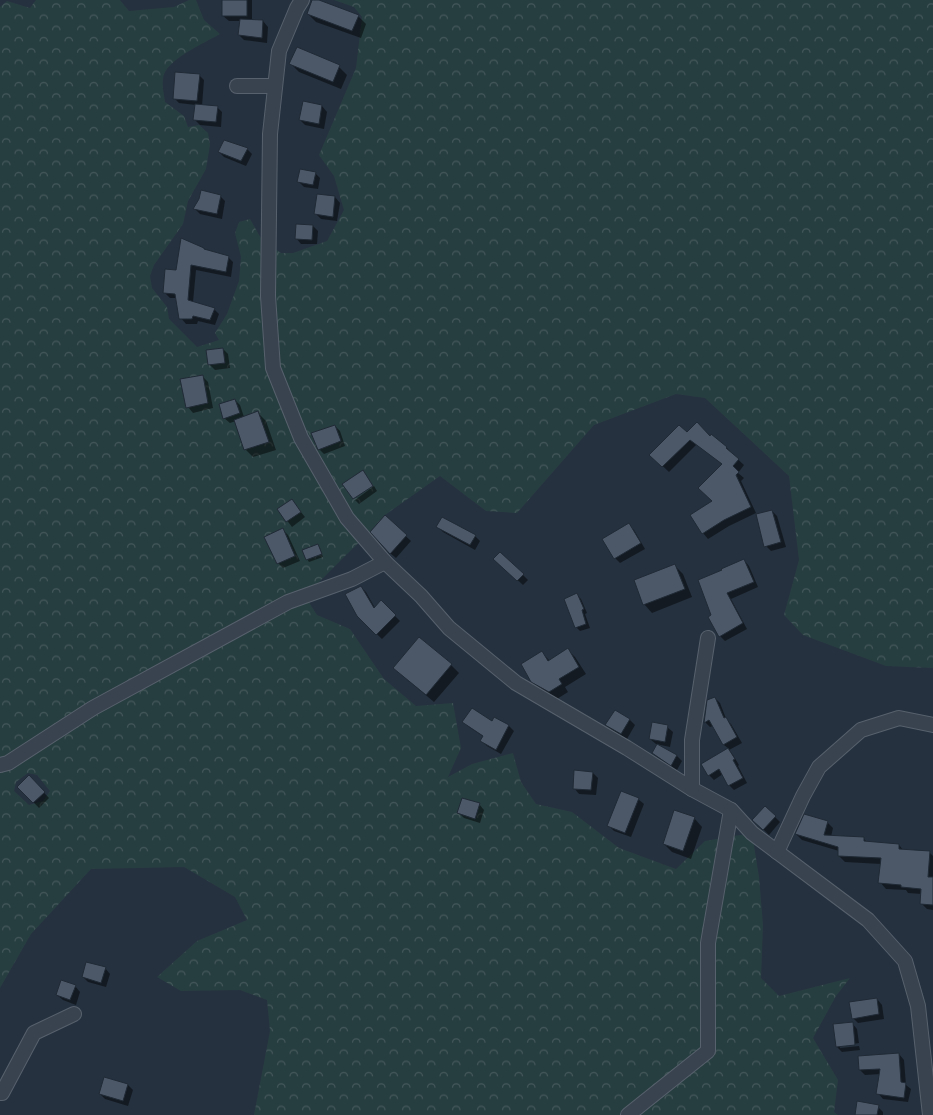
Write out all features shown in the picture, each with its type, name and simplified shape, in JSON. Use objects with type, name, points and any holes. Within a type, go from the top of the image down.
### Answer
[{"type":"street","points":[[297,3],[279,51],[270,134],[268,296],[273,368],[301,438],[347,518],[385,562],[421,596],[449,628],[516,683],[627,748],[692,789],[731,810],[752,833],[868,920],[904,962],[918,1006],[930,1115]]},
{"type":"street","points":[[237,86],[275,86]]},
{"type":"street","points":[[0,765],[8,763],[92,708],[288,602],[352,579],[385,562]]},
{"type":"street","points":[[692,789],[692,740],[708,638]]},
{"type":"street","points":[[777,852],[819,767],[861,730],[899,718],[933,725]]},
{"type":"street","points":[[628,1115],[708,1051],[708,943],[731,810]]},
{"type":"street","points":[[0,1093],[2,1093],[34,1033],[74,1014]]},
{"type":"green space","points":[[36,0],[120,0],[129,11],[174,7],[189,0],[196,0],[204,20],[220,34],[196,47],[170,65],[163,79],[165,102],[184,116],[188,127],[199,125],[208,133],[210,145],[206,169],[188,201],[183,224],[154,265],[150,276],[152,288],[167,307],[169,319],[197,347],[219,340],[215,333],[227,314],[239,281],[241,257],[235,233],[239,222],[250,219],[262,240],[281,253],[293,253],[327,241],[344,210],[334,176],[319,155],[356,68],[362,17],[354,7],[334,0],[933,0],[933,668],[886,666],[803,635],[784,615],[799,560],[789,476],[705,398],[676,394],[594,425],[517,513],[486,511],[440,476],[385,515],[305,596],[317,615],[350,629],[384,679],[416,706],[453,703],[461,748],[448,777],[472,764],[513,753],[521,782],[536,804],[572,812],[619,848],[676,869],[705,841],[752,833],[759,877],[763,925],[761,978],[779,996],[850,978],[836,996],[813,1038],[838,1080],[834,1112],[838,1115],[254,1115],[270,1031],[267,1000],[240,990],[181,991],[157,977],[197,941],[247,920],[235,897],[184,867],[91,869],[31,934],[0,988],[0,7],[7,1],[30,8]],"holes":[[[28,773],[37,775],[50,791],[43,801],[29,805],[14,791],[16,782]]]},
{"type":"building","points":[[222,0],[247,0],[247,16],[222,16]]},
{"type":"building","points":[[312,0],[319,0],[359,15],[352,31],[307,14]]},
{"type":"building","points":[[240,19],[263,20],[262,38],[238,35]]},
{"type":"building","points":[[297,47],[340,65],[333,82],[289,64]]},
{"type":"building","points":[[175,72],[200,74],[197,101],[173,99]]},
{"type":"building","points":[[303,101],[322,105],[319,124],[299,120]]},
{"type":"building","points":[[195,104],[218,106],[216,122],[193,120]]},
{"type":"building","points":[[224,140],[248,148],[241,161],[218,152]]},
{"type":"building","points":[[300,169],[316,172],[313,185],[297,182]]},
{"type":"building","points":[[201,190],[221,195],[217,214],[193,209],[199,199]]},
{"type":"building","points":[[317,194],[335,196],[333,217],[314,214]]},
{"type":"building","points":[[296,224],[313,225],[312,240],[295,239]]},
{"type":"building","points":[[181,238],[204,249],[229,256],[226,272],[191,265],[188,300],[215,308],[210,320],[193,316],[192,319],[179,319],[175,294],[163,293],[165,269],[176,270]]},
{"type":"building","points":[[223,348],[225,363],[208,365],[206,350]]},
{"type":"building","points":[[203,375],[208,403],[186,408],[180,379]]},
{"type":"building","points":[[235,399],[240,413],[223,419],[219,404]]},
{"type":"building","points":[[258,411],[269,442],[244,450],[234,420]]},
{"type":"building","points":[[697,422],[710,436],[711,434],[739,459],[733,466],[739,472],[736,475],[751,507],[724,520],[702,534],[690,515],[712,501],[698,488],[722,464],[690,440],[662,467],[649,455],[679,425],[687,432]]},
{"type":"building","points":[[335,425],[341,441],[318,450],[311,433]]},
{"type":"building","points":[[363,470],[373,486],[353,499],[342,484]]},
{"type":"building","points":[[292,499],[301,512],[286,522],[277,509]]},
{"type":"building","points":[[772,510],[781,542],[764,547],[756,514]]},
{"type":"building","points":[[385,515],[407,535],[390,554],[370,532]]},
{"type":"building","points":[[442,517],[476,535],[470,545],[436,527]]},
{"type":"building","points":[[629,523],[641,543],[614,559],[602,539]]},
{"type":"building","points":[[283,528],[295,556],[277,564],[264,537]]},
{"type":"building","points":[[318,544],[322,554],[306,560],[302,550]]},
{"type":"building","points":[[500,552],[524,574],[517,581],[493,559]]},
{"type":"building","points":[[744,559],[754,582],[727,593],[743,623],[719,637],[708,617],[711,615],[698,580]]},
{"type":"building","points":[[675,564],[685,589],[643,605],[634,580]]},
{"type":"building","points":[[361,586],[374,608],[381,600],[396,615],[376,635],[357,616],[345,594]]},
{"type":"building","points":[[577,593],[584,609],[582,610],[586,624],[575,628],[564,599]]},
{"type":"building","points":[[419,637],[452,664],[426,695],[393,668]]},
{"type":"building","points":[[568,648],[579,667],[559,679],[562,684],[549,692],[531,682],[521,664],[542,651],[548,661]]},
{"type":"building","points":[[715,697],[724,718],[726,717],[737,737],[723,745],[709,720],[704,723],[707,700]]},
{"type":"building","points":[[472,708],[492,721],[494,717],[509,725],[496,750],[480,741],[483,736],[462,722]]},
{"type":"building","points":[[615,710],[630,719],[621,734],[605,725]]},
{"type":"building","points":[[652,722],[668,725],[665,742],[649,739]]},
{"type":"building","points":[[657,744],[677,755],[671,766],[652,753]]},
{"type":"building","points":[[728,748],[743,778],[728,786],[719,769],[708,776],[701,764]]},
{"type":"building","points":[[574,770],[593,772],[591,790],[573,789]]},
{"type":"building","points":[[29,775],[45,792],[33,803],[17,787]]},
{"type":"building","points":[[621,791],[639,798],[625,833],[607,826]]},
{"type":"building","points":[[462,798],[480,803],[475,819],[457,813]]},
{"type":"building","points":[[765,806],[776,816],[763,830],[752,820]]},
{"type":"building","points":[[674,810],[695,817],[683,851],[663,844]]},
{"type":"building","points":[[804,814],[828,821],[824,835],[864,837],[864,841],[899,844],[899,849],[930,851],[928,877],[933,877],[933,905],[920,904],[921,889],[878,883],[881,858],[838,856],[838,847],[795,834]]},
{"type":"building","points":[[86,962],[106,967],[101,983],[82,977]]},
{"type":"building","points":[[61,980],[76,985],[70,1000],[56,995]]},
{"type":"building","points":[[877,998],[879,1014],[852,1019],[849,1002]]},
{"type":"building","points":[[853,1022],[855,1045],[836,1047],[833,1024]]},
{"type":"building","points":[[899,1053],[901,1082],[906,1083],[904,1098],[876,1094],[880,1069],[859,1070],[858,1056]]},
{"type":"building","points":[[104,1077],[128,1084],[123,1101],[99,1094]]},
{"type":"building","points":[[857,1101],[879,1105],[877,1115],[855,1115]]}]
